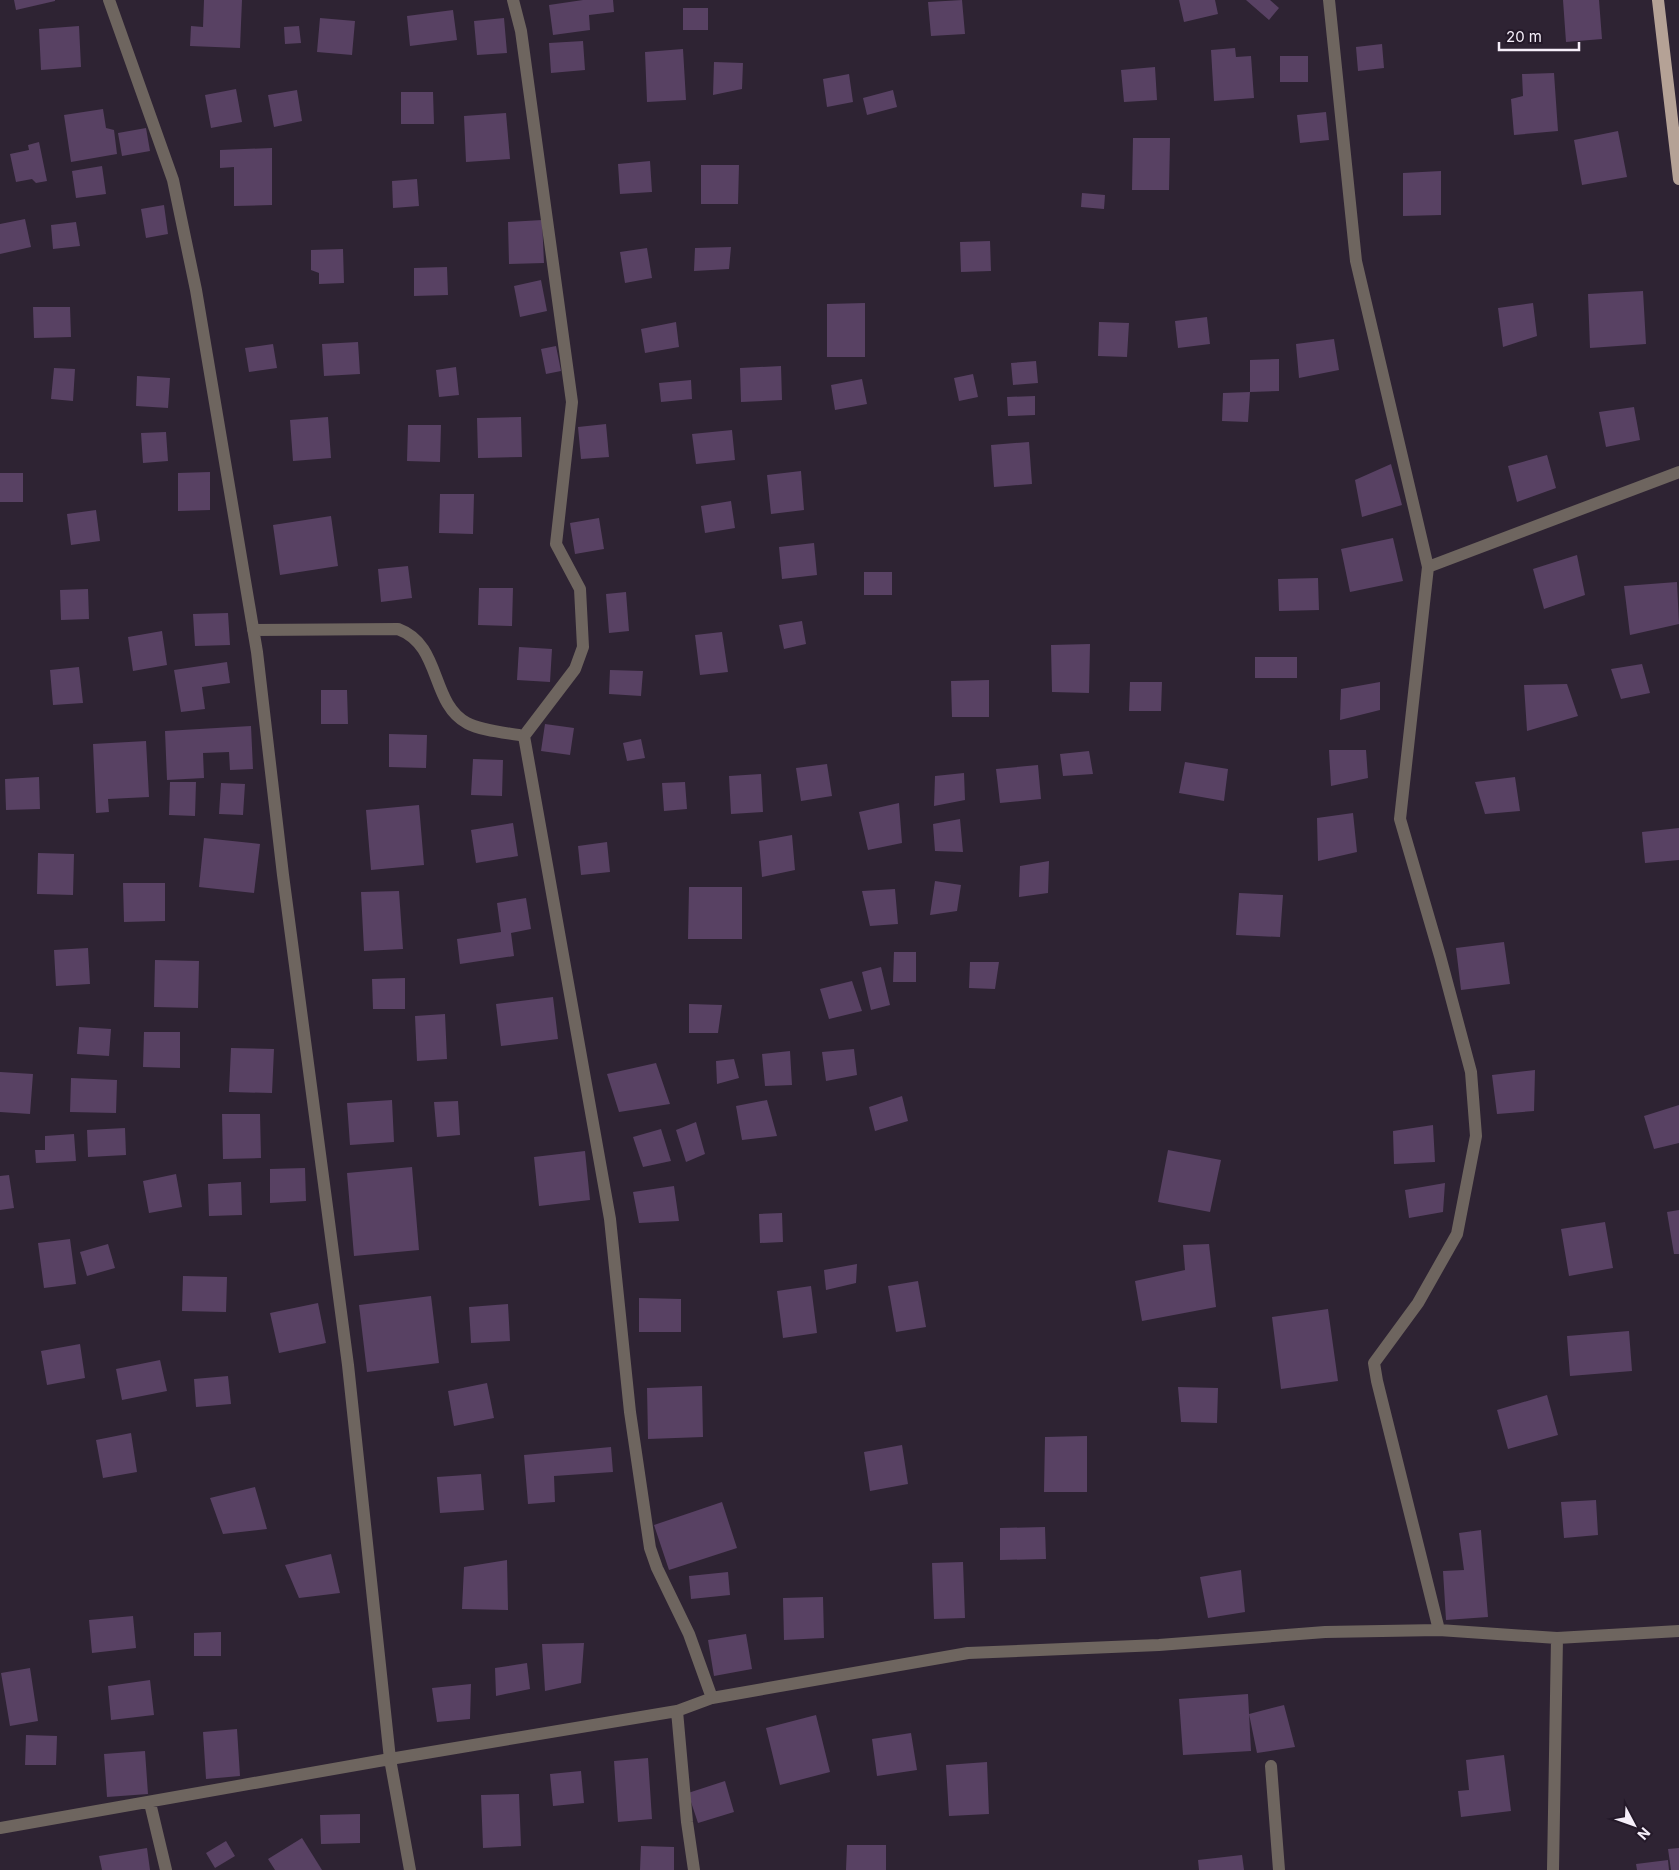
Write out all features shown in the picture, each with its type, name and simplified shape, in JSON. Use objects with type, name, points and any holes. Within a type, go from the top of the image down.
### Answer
[{"type":"main road","points":[[1658,0],[1679,179]]},
{"type":"street","points":[[109,0],[173,180],[196,290],[253,630],[348,1365],[390,1759],[410,1870]]},
{"type":"street","points":[[512,0],[521,31],[572,402],[556,544],[580,590],[582,647],[575,669],[524,736],[610,1219],[630,1412],[650,1548],[657,1568],[689,1634],[712,1698]]},
{"type":"street","points":[[1329,0],[1356,260],[1428,567],[1400,819],[1471,1072],[1476,1136],[1458,1234],[1418,1303],[1374,1363],[1376,1382],[1439,1630]]},
{"type":"street","points":[[1428,567],[1679,472]]},
{"type":"street","points":[[253,630],[398,629],[421,642],[448,703],[455,714],[468,724],[524,736]]},
{"type":"street","points":[[0,1828],[150,1803],[390,1759],[677,1711],[712,1698],[968,1652],[1159,1644],[1325,1632],[1439,1630],[1557,1638],[1679,1631]]},
{"type":"street","points":[[1553,1870],[1557,1638]]},
{"type":"street","points":[[677,1711],[687,1822],[694,1870]]},
{"type":"street","points":[[1271,1766],[1279,1870]]},
{"type":"street","points":[[150,1803],[166,1870]]},
{"type":"building","points":[[14,0],[55,0],[55,1],[16,10]]},
{"type":"building","points":[[204,0],[242,0],[240,48],[190,46],[191,26],[203,27]]},
{"type":"building","points":[[583,0],[613,0],[614,12],[589,15],[590,30],[553,35],[549,5]]},
{"type":"building","points":[[962,0],[965,34],[931,36],[928,2]]},
{"type":"building","points":[[1179,0],[1215,0],[1218,14],[1184,22]]},
{"type":"building","points":[[1246,0],[1270,0],[1279,8],[1269,20]]},
{"type":"building","points":[[1563,0],[1599,0],[1602,39],[1566,42]]},
{"type":"building","points":[[683,8],[708,8],[708,30],[683,30]]},
{"type":"building","points":[[453,10],[457,40],[410,46],[407,16]]},
{"type":"building","points":[[320,18],[355,21],[352,55],[317,52]]},
{"type":"building","points":[[504,18],[507,53],[477,55],[474,21]]},
{"type":"building","points":[[79,26],[81,67],[41,70],[39,29]]},
{"type":"building","points":[[299,26],[301,43],[285,44],[284,27]]},
{"type":"building","points":[[583,41],[585,70],[551,73],[549,43]]},
{"type":"building","points":[[1382,44],[1384,68],[1358,71],[1356,47]]},
{"type":"building","points":[[1235,48],[1236,57],[1251,56],[1254,98],[1214,101],[1211,50]]},
{"type":"building","points":[[683,49],[686,100],[647,102],[645,52]]},
{"type":"building","points":[[1280,56],[1308,56],[1308,82],[1280,82]]},
{"type":"building","points":[[714,62],[743,63],[742,89],[713,95]]},
{"type":"building","points":[[1155,67],[1157,100],[1124,102],[1121,70]]},
{"type":"building","points":[[1554,73],[1558,131],[1514,135],[1511,99],[1523,96],[1522,74]]},
{"type":"building","points":[[849,74],[853,102],[827,107],[823,79]]},
{"type":"building","points":[[236,89],[242,122],[211,128],[205,95]]},
{"type":"building","points":[[297,90],[302,121],[274,127],[268,95]]},
{"type":"building","points":[[893,90],[897,107],[867,115],[863,98]]},
{"type":"building","points":[[401,92],[433,92],[434,124],[401,124]]},
{"type":"building","points":[[103,109],[106,128],[114,130],[117,154],[71,162],[64,115]]},
{"type":"building","points":[[1326,112],[1329,140],[1300,143],[1297,115]]},
{"type":"building","points":[[506,113],[510,159],[466,162],[464,116]]},
{"type":"building","points":[[146,128],[150,151],[122,156],[118,133]]},
{"type":"building","points":[[1618,131],[1627,177],[1582,185],[1574,140]]},
{"type":"building","points":[[1133,138],[1170,138],[1169,190],[1132,190]]},
{"type":"building","points":[[39,142],[47,181],[36,183],[32,179],[16,182],[10,154],[29,150],[28,145]]},
{"type":"building","points":[[272,148],[272,205],[234,206],[234,167],[220,168],[220,150]]},
{"type":"building","points":[[650,161],[652,192],[620,194],[618,164]]},
{"type":"building","points":[[701,165],[739,165],[738,204],[701,204]]},
{"type":"building","points":[[102,166],[106,194],[76,198],[72,171]]},
{"type":"building","points":[[1441,171],[1441,215],[1403,216],[1403,173]]},
{"type":"building","points":[[417,179],[419,206],[393,208],[392,181]]},
{"type":"building","points":[[1082,193],[1105,195],[1104,209],[1081,207]]},
{"type":"building","points":[[164,205],[168,234],[146,238],[141,209]]},
{"type":"building","points":[[25,219],[31,247],[0,254],[0,224]]},
{"type":"building","points":[[542,220],[544,263],[509,264],[508,222]]},
{"type":"building","points":[[76,222],[80,246],[53,249],[51,225]]},
{"type":"building","points":[[990,241],[991,271],[961,272],[960,242]]},
{"type":"building","points":[[731,247],[729,269],[694,271],[695,248]]},
{"type":"building","points":[[647,248],[652,278],[625,283],[620,252]]},
{"type":"building","points":[[343,249],[344,283],[319,284],[319,273],[311,270],[311,250]]},
{"type":"building","points":[[447,267],[448,295],[414,296],[414,268]]},
{"type":"building","points":[[541,280],[547,311],[520,317],[514,286]]},
{"type":"building","points":[[1643,291],[1646,344],[1590,348],[1588,294]]},
{"type":"building","points":[[865,303],[865,357],[827,357],[827,304]]},
{"type":"building","points":[[1533,303],[1537,336],[1503,347],[1498,308]]},
{"type":"building","points":[[33,307],[70,307],[71,337],[34,338]]},
{"type":"building","points":[[1207,317],[1210,344],[1178,348],[1175,321]]},
{"type":"building","points":[[676,322],[679,347],[645,353],[641,329]]},
{"type":"building","points":[[1099,322],[1129,323],[1127,357],[1098,356]]},
{"type":"building","points":[[1334,339],[1339,370],[1299,378],[1296,344]]},
{"type":"building","points":[[358,342],[360,374],[324,376],[322,344]]},
{"type":"building","points":[[273,344],[277,368],[249,372],[245,348]]},
{"type":"building","points":[[556,346],[561,371],[546,374],[541,349]]},
{"type":"building","points":[[1279,359],[1279,391],[1250,392],[1250,360]]},
{"type":"building","points":[[1036,361],[1038,383],[1013,385],[1011,363]]},
{"type":"building","points":[[781,366],[782,400],[741,402],[740,368]]},
{"type":"building","points":[[456,367],[459,395],[439,397],[436,370]]},
{"type":"building","points":[[54,368],[75,369],[73,401],[51,399]]},
{"type":"building","points":[[973,374],[978,397],[959,401],[954,378]]},
{"type":"building","points":[[137,376],[170,378],[168,408],[136,406]]},
{"type":"building","points":[[862,379],[867,404],[835,410],[831,385]]},
{"type":"building","points":[[691,380],[692,399],[661,402],[659,383]]},
{"type":"building","points":[[1250,392],[1248,422],[1222,421],[1223,393]]},
{"type":"building","points":[[1035,396],[1035,415],[1008,416],[1007,397]]},
{"type":"building","points":[[1634,407],[1640,440],[1606,447],[1599,412]]},
{"type":"building","points":[[328,417],[331,458],[293,461],[290,420]]},
{"type":"building","points":[[521,417],[522,457],[478,458],[477,418]]},
{"type":"building","points":[[606,424],[609,457],[581,459],[578,427]]},
{"type":"building","points":[[408,425],[441,425],[440,462],[407,461]]},
{"type":"building","points":[[732,430],[735,460],[696,464],[692,434]]},
{"type":"building","points":[[166,432],[168,461],[143,463],[141,433]]},
{"type":"building","points":[[1029,442],[1032,484],[994,487],[991,445]]},
{"type":"building","points":[[1547,455],[1556,488],[1517,502],[1508,466]]},
{"type":"building","points":[[1391,464],[1402,505],[1362,517],[1355,480]]},
{"type":"building","points":[[801,471],[804,510],[771,514],[767,475]]},
{"type":"building","points":[[210,472],[210,510],[178,511],[178,473]]},
{"type":"building","points":[[0,473],[23,473],[23,502],[0,502]]},
{"type":"building","points":[[440,494],[474,494],[473,534],[439,533]]},
{"type":"building","points":[[731,501],[735,528],[705,533],[701,506]]},
{"type":"building","points":[[96,510],[100,541],[71,545],[67,514]]},
{"type":"building","points":[[331,516],[338,566],[280,575],[273,525]]},
{"type":"building","points":[[599,518],[604,549],[575,554],[570,523]]},
{"type":"building","points":[[1393,538],[1403,581],[1350,592],[1341,549]]},
{"type":"building","points":[[814,543],[817,575],[782,579],[779,547]]},
{"type":"building","points":[[1577,555],[1585,595],[1544,609],[1533,569]]},
{"type":"building","points":[[408,566],[412,598],[381,602],[378,569]]},
{"type":"building","points":[[864,572],[892,572],[892,595],[864,595]]},
{"type":"building","points":[[1318,578],[1319,610],[1279,611],[1278,579]]},
{"type":"building","points":[[1677,582],[1679,624],[1630,635],[1624,586]]},
{"type":"building","points":[[479,588],[513,588],[512,626],[478,625]]},
{"type":"building","points":[[88,589],[89,619],[61,620],[60,590]]},
{"type":"building","points":[[626,592],[629,631],[609,633],[606,594]]},
{"type":"building","points":[[228,613],[230,645],[195,646],[193,614]]},
{"type":"building","points":[[802,621],[806,644],[784,649],[779,625]]},
{"type":"building","points":[[162,631],[167,665],[133,671],[128,637]]},
{"type":"building","points":[[722,632],[728,672],[700,675],[695,635]]},
{"type":"building","points":[[1090,644],[1089,693],[1052,692],[1051,645]]},
{"type":"building","points":[[519,647],[552,649],[550,682],[517,680]]},
{"type":"building","points":[[1255,657],[1297,657],[1297,678],[1255,678]]},
{"type":"building","points":[[227,662],[230,683],[202,687],[205,709],[181,712],[174,670]]},
{"type":"building","points":[[1642,664],[1650,693],[1621,699],[1611,669]]},
{"type":"building","points":[[79,667],[83,703],[53,705],[50,670]]},
{"type":"building","points":[[610,670],[643,671],[641,696],[609,694]]},
{"type":"building","points":[[989,680],[989,717],[952,717],[951,681]]},
{"type":"building","points":[[1130,682],[1162,682],[1161,711],[1129,711]]},
{"type":"building","points":[[1380,682],[1380,710],[1340,720],[1341,689]]},
{"type":"building","points":[[1567,684],[1578,716],[1527,731],[1524,685]]},
{"type":"building","points":[[321,690],[347,690],[348,724],[321,724]]},
{"type":"building","points":[[545,724],[574,728],[570,755],[541,751]]},
{"type":"building","points":[[251,726],[253,769],[230,770],[229,752],[203,753],[204,778],[167,780],[165,731]]},
{"type":"building","points":[[389,734],[427,735],[426,768],[389,767]]},
{"type":"building","points":[[641,739],[645,758],[627,761],[623,743]]},
{"type":"building","points":[[146,741],[149,797],[108,799],[109,812],[96,813],[93,744]]},
{"type":"building","points":[[1329,750],[1366,750],[1368,778],[1331,786]]},
{"type":"building","points":[[1089,751],[1093,774],[1063,776],[1060,754]]},
{"type":"building","points":[[473,759],[503,760],[502,796],[471,795]]},
{"type":"building","points":[[1185,762],[1228,769],[1224,801],[1179,793]]},
{"type":"building","points":[[827,764],[832,796],[801,801],[796,768]]},
{"type":"building","points":[[1038,765],[1041,799],[1000,803],[996,769]]},
{"type":"building","points":[[964,773],[965,800],[934,806],[935,776]]},
{"type":"building","points":[[761,774],[763,812],[731,814],[729,776]]},
{"type":"building","points":[[39,777],[40,809],[6,810],[5,779]]},
{"type":"building","points":[[1515,777],[1520,811],[1485,814],[1475,782]]},
{"type":"building","points":[[170,782],[196,782],[195,816],[169,815]]},
{"type":"building","points":[[685,782],[687,809],[664,811],[662,783]]},
{"type":"building","points":[[221,783],[245,784],[243,815],[219,814]]},
{"type":"building","points":[[899,803],[902,843],[868,850],[859,812]]},
{"type":"building","points":[[419,805],[424,865],[371,870],[366,810]]},
{"type":"building","points":[[1353,813],[1357,852],[1318,861],[1317,818]]},
{"type":"building","points":[[960,819],[963,852],[935,851],[933,824]]},
{"type":"building","points":[[513,823],[518,856],[476,863],[471,830]]},
{"type":"building","points":[[1679,828],[1679,860],[1645,863],[1642,832]]},
{"type":"building","points":[[792,835],[795,870],[762,877],[759,841]]},
{"type":"building","points":[[204,838],[260,844],[254,893],[199,887]]},
{"type":"building","points":[[607,842],[610,872],[581,875],[578,846]]},
{"type":"building","points":[[38,853],[74,854],[73,895],[37,894]]},
{"type":"building","points":[[1049,861],[1048,893],[1019,897],[1020,866]]},
{"type":"building","points":[[935,881],[961,885],[957,911],[930,915]]},
{"type":"building","points":[[123,883],[165,883],[165,921],[124,922]]},
{"type":"building","points":[[689,887],[742,887],[742,939],[688,939]]},
{"type":"building","points":[[895,889],[898,924],[870,926],[862,891]]},
{"type":"building","points":[[399,891],[403,949],[364,951],[361,892]]},
{"type":"building","points":[[1239,893],[1283,895],[1280,937],[1236,935]]},
{"type":"building","points":[[526,898],[531,929],[511,933],[514,956],[460,964],[457,939],[501,932],[497,903]]},
{"type":"building","points":[[1504,942],[1510,984],[1461,990],[1456,948]]},
{"type":"building","points":[[88,948],[90,984],[56,986],[54,950]]},
{"type":"building","points":[[894,952],[916,952],[916,982],[893,982]]},
{"type":"building","points":[[155,960],[199,961],[198,1008],[154,1007]]},
{"type":"building","points":[[970,962],[999,962],[995,989],[969,988]]},
{"type":"building","points":[[881,967],[890,1005],[871,1010],[862,972]]},
{"type":"building","points":[[405,978],[405,1009],[373,1009],[372,979]]},
{"type":"building","points":[[852,981],[862,1011],[829,1019],[820,989]]},
{"type":"building","points":[[553,997],[558,1039],[501,1046],[496,1004]]},
{"type":"building","points":[[689,1004],[722,1005],[718,1033],[689,1033]]},
{"type":"building","points":[[445,1014],[447,1059],[417,1061],[415,1016]]},
{"type":"building","points":[[79,1027],[111,1029],[109,1056],[77,1054]]},
{"type":"building","points":[[144,1032],[180,1032],[180,1068],[143,1067]]},
{"type":"building","points":[[231,1048],[274,1049],[272,1093],[229,1092]]},
{"type":"building","points":[[854,1049],[857,1075],[826,1081],[822,1052]]},
{"type":"building","points":[[790,1051],[792,1085],[765,1086],[762,1054]]},
{"type":"building","points":[[734,1059],[739,1078],[717,1084],[716,1061]]},
{"type":"building","points":[[656,1063],[670,1104],[619,1112],[607,1074]]},
{"type":"building","points":[[1535,1070],[1534,1111],[1497,1114],[1492,1075]]},
{"type":"building","points":[[0,1072],[33,1074],[30,1114],[0,1112]]},
{"type":"building","points":[[71,1078],[117,1080],[116,1113],[70,1112]]},
{"type":"building","points":[[902,1096],[908,1121],[875,1131],[869,1107]]},
{"type":"building","points":[[392,1100],[394,1142],[350,1145],[347,1103]]},
{"type":"building","points":[[767,1100],[777,1136],[742,1140],[736,1106]]},
{"type":"building","points":[[458,1101],[460,1135],[437,1137],[434,1102]]},
{"type":"building","points":[[1679,1105],[1679,1143],[1654,1149],[1644,1116]]},
{"type":"building","points":[[222,1114],[260,1114],[261,1158],[223,1159]]},
{"type":"building","points":[[696,1122],[705,1154],[686,1162],[676,1130]]},
{"type":"building","points":[[1433,1125],[1435,1162],[1394,1164],[1393,1131]]},
{"type":"building","points":[[125,1128],[126,1155],[88,1157],[87,1130]]},
{"type":"building","points":[[661,1129],[671,1161],[643,1167],[633,1137]]},
{"type":"building","points":[[74,1134],[76,1161],[36,1163],[35,1150],[45,1150],[45,1136]]},
{"type":"building","points":[[1168,1150],[1221,1160],[1210,1212],[1158,1202]]},
{"type":"building","points":[[585,1151],[590,1200],[539,1206],[534,1157]]},
{"type":"building","points":[[412,1167],[419,1250],[354,1256],[347,1173]]},
{"type":"building","points":[[305,1168],[306,1201],[270,1203],[270,1169]]},
{"type":"building","points":[[176,1174],[182,1207],[149,1213],[143,1181]]},
{"type":"building","points":[[9,1175],[14,1208],[0,1210],[0,1176]]},
{"type":"building","points":[[241,1182],[242,1215],[209,1216],[208,1184]]},
{"type":"building","points":[[1445,1183],[1443,1212],[1409,1218],[1405,1190]]},
{"type":"building","points":[[674,1186],[679,1221],[639,1223],[633,1192]]},
{"type":"building","points":[[1679,1210],[1679,1254],[1674,1254],[1667,1212]]},
{"type":"building","points":[[782,1213],[783,1242],[760,1243],[759,1214]]},
{"type":"building","points":[[1605,1222],[1613,1268],[1569,1276],[1561,1229]]},
{"type":"building","points":[[70,1239],[76,1284],[44,1288],[38,1243]]},
{"type":"building","points":[[108,1244],[115,1268],[87,1276],[80,1252]]},
{"type":"building","points":[[1209,1244],[1216,1307],[1142,1321],[1135,1281],[1185,1270],[1183,1245]]},
{"type":"building","points":[[857,1264],[856,1283],[826,1290],[824,1270]]},
{"type":"building","points":[[183,1276],[227,1277],[226,1312],[182,1311]]},
{"type":"building","points":[[918,1281],[926,1327],[896,1332],[888,1286]]},
{"type":"building","points":[[811,1286],[817,1333],[783,1338],[777,1291]]},
{"type":"building","points":[[431,1296],[439,1363],[367,1372],[359,1305]]},
{"type":"building","points":[[639,1298],[681,1299],[681,1332],[639,1332]]},
{"type":"building","points":[[318,1303],[326,1343],[279,1353],[270,1313]]},
{"type":"building","points":[[508,1304],[510,1341],[471,1343],[469,1307]]},
{"type":"building","points":[[1328,1309],[1338,1381],[1281,1389],[1272,1317]]},
{"type":"building","points":[[1629,1331],[1632,1371],[1570,1376],[1567,1336]]},
{"type":"building","points":[[80,1344],[85,1378],[47,1385],[41,1351]]},
{"type":"building","points":[[160,1360],[167,1391],[122,1400],[116,1369]]},
{"type":"building","points":[[228,1376],[231,1404],[196,1407],[194,1379]]},
{"type":"building","points":[[487,1383],[494,1418],[454,1426],[448,1391]]},
{"type":"building","points":[[702,1386],[703,1437],[648,1439],[647,1388]]},
{"type":"building","points":[[1178,1387],[1218,1388],[1217,1423],[1181,1422]]},
{"type":"building","points":[[1547,1395],[1558,1435],[1508,1449],[1497,1410]]},
{"type":"building","points":[[131,1433],[137,1472],[103,1478],[96,1440]]},
{"type":"building","points":[[1087,1436],[1087,1492],[1044,1492],[1045,1437]]},
{"type":"building","points":[[902,1445],[908,1484],[870,1491],[864,1452]]},
{"type":"building","points":[[611,1447],[613,1472],[554,1476],[555,1502],[528,1504],[524,1455]]},
{"type":"building","points":[[481,1474],[484,1510],[440,1513],[437,1477]]},
{"type":"building","points":[[255,1487],[267,1529],[223,1534],[210,1498]]},
{"type":"building","points":[[1596,1500],[1598,1535],[1564,1538],[1561,1502]]},
{"type":"building","points":[[722,1502],[737,1548],[669,1570],[654,1525]]},
{"type":"building","points":[[1045,1527],[1046,1559],[1000,1560],[1000,1528]]},
{"type":"building","points":[[1481,1530],[1488,1617],[1446,1620],[1443,1571],[1464,1570],[1459,1533]]},
{"type":"building","points":[[331,1554],[340,1593],[299,1598],[285,1565]]},
{"type":"building","points":[[507,1560],[508,1610],[462,1609],[464,1567]]},
{"type":"building","points":[[963,1562],[965,1618],[934,1619],[932,1563]]},
{"type":"building","points":[[1241,1570],[1245,1612],[1208,1618],[1200,1577]]},
{"type":"building","points":[[728,1572],[730,1595],[691,1599],[689,1576]]},
{"type":"building","points":[[823,1597],[824,1638],[784,1640],[783,1598]]},
{"type":"building","points":[[133,1616],[136,1648],[92,1653],[89,1620]]},
{"type":"building","points":[[221,1632],[221,1656],[194,1656],[194,1633]]},
{"type":"building","points":[[746,1634],[752,1669],[714,1676],[708,1640]]},
{"type":"building","points":[[584,1643],[581,1683],[545,1691],[542,1644]]},
{"type":"building","points":[[527,1663],[530,1689],[496,1696],[495,1668]]},
{"type":"building","points":[[30,1668],[38,1721],[10,1726],[1,1673]]},
{"type":"building","points":[[150,1680],[154,1715],[111,1720],[108,1686]]},
{"type":"building","points":[[471,1684],[470,1719],[437,1722],[432,1688]]},
{"type":"building","points":[[1248,1694],[1251,1751],[1183,1755],[1179,1699]]},
{"type":"building","points":[[1284,1705],[1295,1747],[1257,1753],[1249,1714]]},
{"type":"building","points":[[816,1715],[830,1772],[780,1785],[766,1728]]},
{"type":"building","points":[[237,1729],[240,1776],[206,1779],[203,1732]]},
{"type":"building","points":[[911,1733],[917,1770],[877,1776],[872,1739]]},
{"type":"building","points":[[26,1735],[57,1736],[56,1765],[25,1765]]},
{"type":"building","points":[[145,1751],[148,1794],[107,1797],[104,1754]]},
{"type":"building","points":[[1504,1755],[1511,1811],[1461,1817],[1458,1791],[1469,1790],[1466,1760]]},
{"type":"building","points":[[648,1758],[652,1819],[618,1822],[614,1761]]},
{"type":"building","points":[[987,1762],[989,1814],[949,1816],[946,1765]]},
{"type":"building","points":[[581,1771],[584,1803],[553,1806],[550,1774]]},
{"type":"building","points":[[725,1781],[734,1812],[698,1823],[688,1793]]},
{"type":"building","points":[[519,1794],[521,1846],[483,1848],[481,1795]]},
{"type":"building","points":[[360,1814],[360,1843],[321,1844],[320,1815]]},
{"type":"building","points":[[302,1838],[322,1870],[275,1870],[268,1859]]},
{"type":"building","points":[[226,1841],[235,1856],[215,1868],[206,1853]]},
{"type":"building","points":[[847,1845],[886,1845],[886,1870],[846,1870]]},
{"type":"building","points":[[641,1846],[674,1847],[674,1870],[640,1870]]},
{"type":"building","points":[[147,1848],[150,1870],[102,1870],[99,1856]]},
{"type":"building","points":[[1679,1848],[1679,1870],[1671,1870],[1668,1849]]},
{"type":"building","points":[[1242,1855],[1244,1870],[1199,1870],[1198,1860]]},
{"type":"building","points":[[1668,1860],[1669,1870],[1637,1870],[1636,1864]]}]
